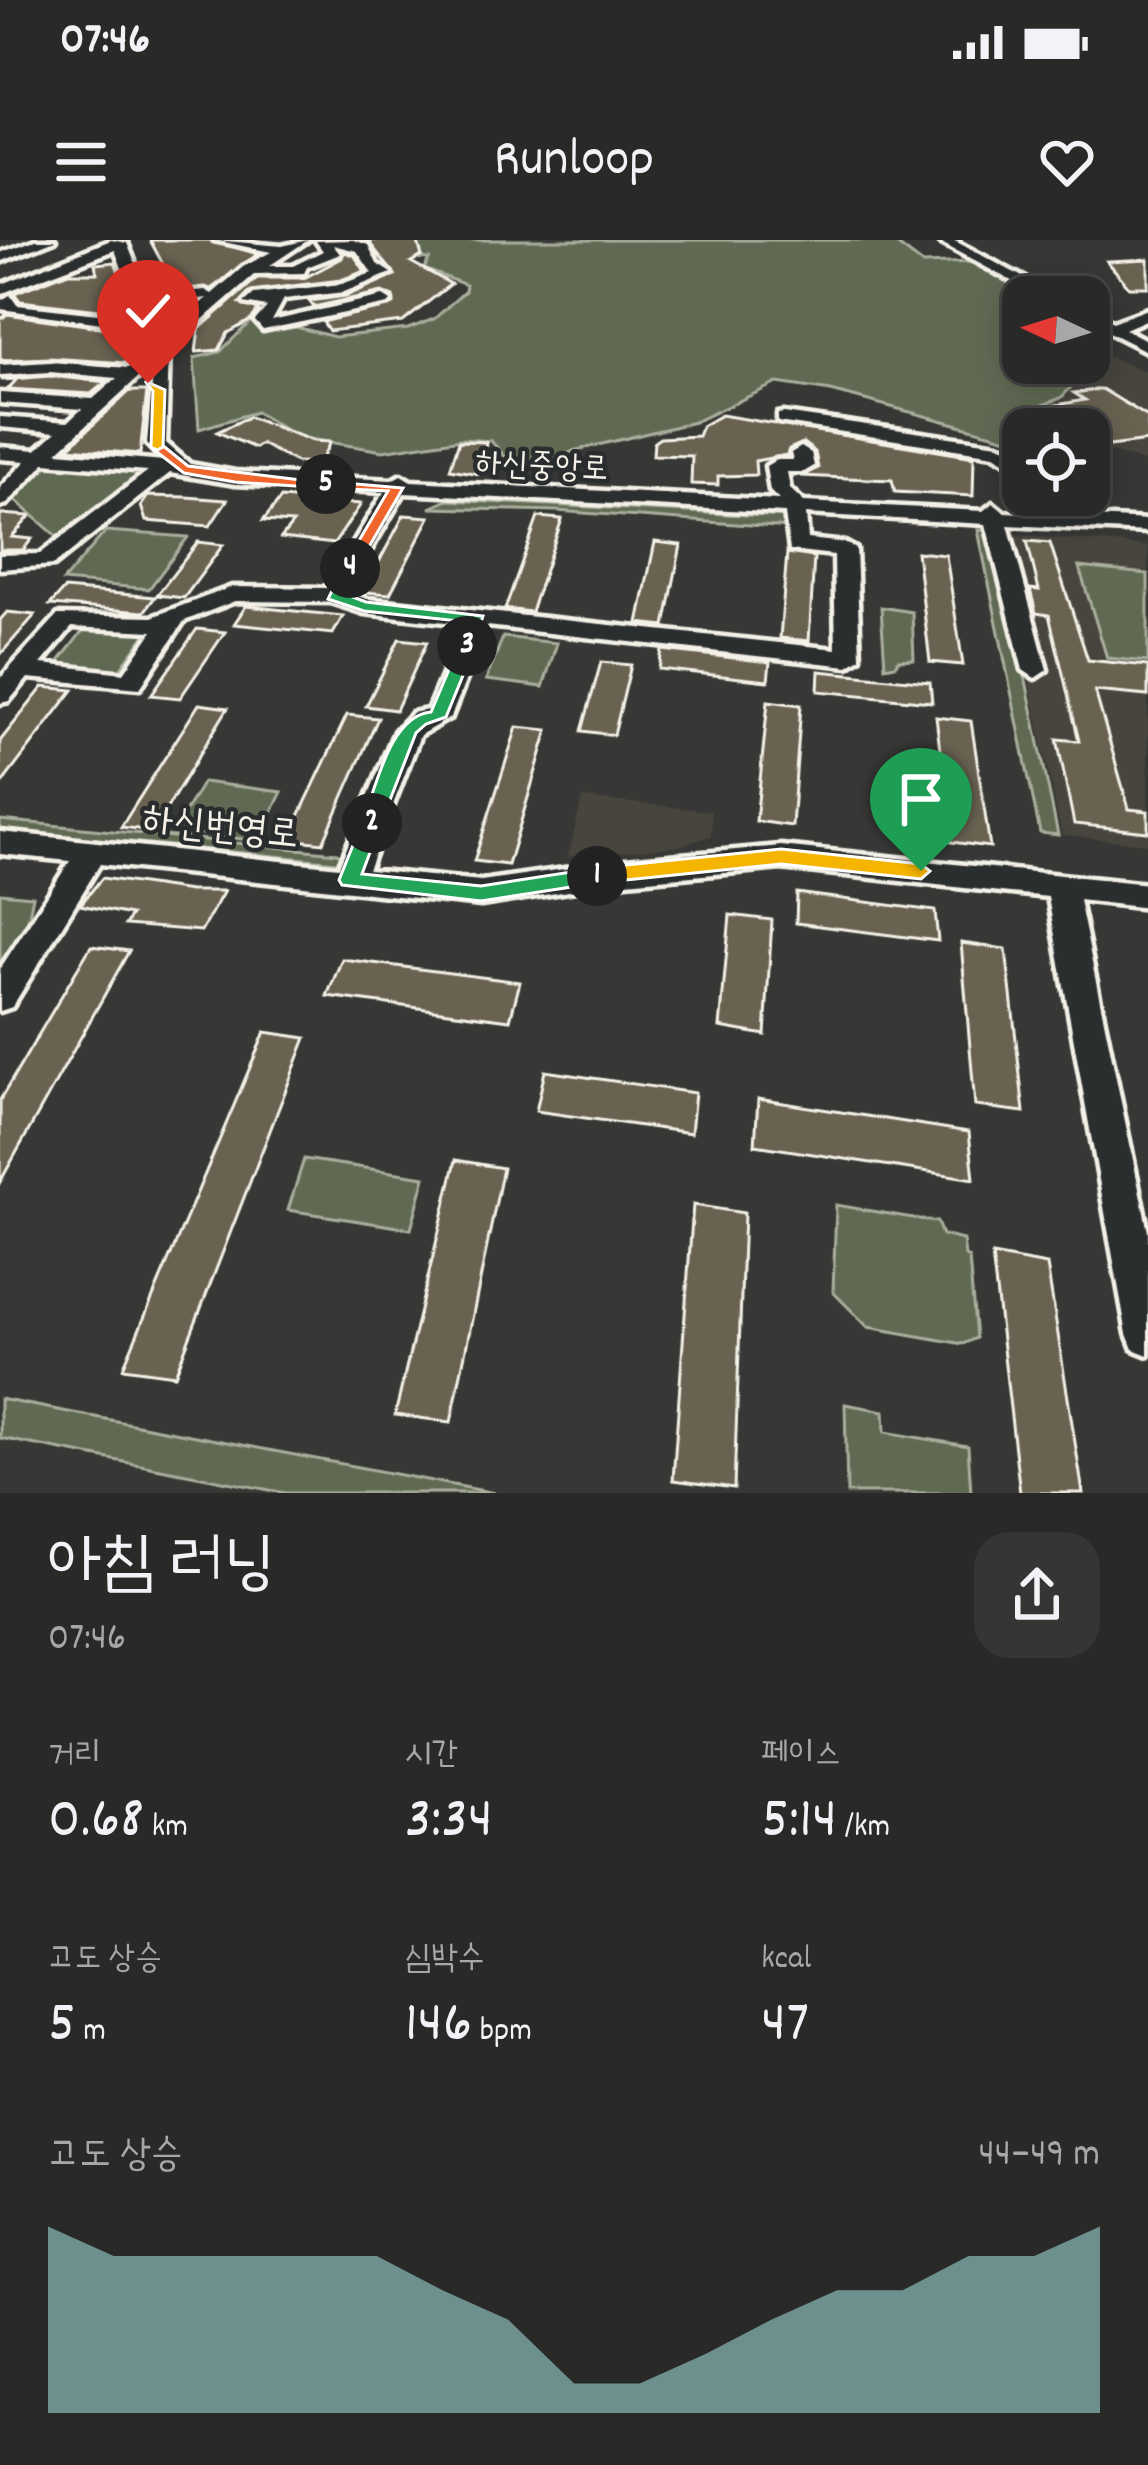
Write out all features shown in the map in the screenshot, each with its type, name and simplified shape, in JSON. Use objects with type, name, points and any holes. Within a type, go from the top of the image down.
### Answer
[{"type":"street","points":[[0,258],[48,240]]},
{"type":"street","points":[[220,240],[283,250]]},
{"type":"street","points":[[0,499],[208,301],[283,250],[300,240],[364,248],[371,267],[384,273],[344,288],[268,296],[252,303]]},
{"type":"street","points":[[943,240],[1012,276]]},
{"type":"street","points":[[123,241],[5,295],[9,309],[154,325]]},
{"type":"street","name":"하신중앙로","points":[[123,241],[159,304],[168,342],[175,444],[189,453],[272,474],[399,484]]},
{"type":"street","name":"하신중앙로","points":[[123,241],[154,325],[168,342]]},
{"type":"street","points":[[248,271],[299,270],[301,264],[334,251],[331,241]]},
{"type":"street","points":[[159,304],[279,302],[263,321],[268,327],[347,308]]},
{"type":"street","points":[[1112,328],[1148,314]]},
{"type":"street","points":[[1112,328],[1148,346]]},
{"type":"street","name":"하신중앙로","points":[[168,342],[156,444],[175,468],[235,478],[1002,513]]},
{"type":"street","points":[[10,399],[53,369]]},
{"type":"street","points":[[0,370],[53,369],[148,383],[159,390]]},
{"type":"street","points":[[10,399],[98,405]]},
{"type":"street","points":[[784,418],[1002,451]]},
{"type":"street","points":[[0,422],[72,428]]},
{"type":"street","points":[[0,453],[175,468]]},
{"type":"street","points":[[3,694],[66,620],[155,624],[232,594],[333,596],[364,606],[848,658],[845,549],[798,545],[795,506],[780,491],[776,466],[804,466],[801,454]]},
{"type":"street","points":[[0,562],[46,560],[175,468]]},
{"type":"street","points":[[333,596],[399,484]]},
{"type":"street","name":"하신중앙로","points":[[1110,513],[1148,515]]},
{"type":"street","points":[[995,514],[1035,670]]},
{"type":"street","name":"하신중앙로","points":[[1089,516],[1148,526]]},
{"type":"street","points":[[24,670],[131,682],[176,615]]},
{"type":"street","points":[[349,880],[408,730],[421,718],[438,717],[478,619]]},
{"type":"street","name":"하신번영로","points":[[0,843],[481,893],[781,856],[1148,896]]},
{"type":"street","points":[[0,997],[92,852]]},
{"type":"street","points":[[1061,886],[1148,1334]]},
{"type":"shaded area","points":[[1110,357],[1148,372],[1148,463],[1110,451],[1110,408],[1030,408],[1062,398],[1075,384],[1110,384]]},
{"type":"shaded area","points":[[997,533],[1148,546],[1148,844],[1062,835]]},
{"type":"shaded area","points":[[582,798],[711,811],[711,836],[679,846],[568,857]]},
{"type":"green space","points":[[405,240],[891,240],[923,264],[973,262],[1002,278],[1002,384],[1074,384],[1061,398],[1035,408],[1002,408],[1002,436],[831,391],[777,383],[694,422],[573,451],[542,470],[509,461],[491,441],[461,439],[383,451],[297,437],[256,412],[199,429],[194,358],[220,352],[251,321],[263,332],[296,327],[335,337],[408,329],[434,319],[465,291],[466,285],[424,269],[429,259],[414,258]]},
{"type":"green space","points":[[49,464],[144,473],[143,479],[61,540],[14,499]]},
{"type":"green space","points":[[448,500],[788,517],[791,528],[556,511],[430,508]]},
{"type":"green space","points":[[978,530],[995,531],[1058,835],[1040,833]]},
{"type":"green space","points":[[106,531],[188,537],[149,589],[63,581]]},
{"type":"green space","points":[[1079,567],[1148,574],[1148,662],[1107,658]]},
{"type":"green space","points":[[881,607],[912,612],[914,659],[885,667]]},
{"type":"green space","points":[[85,628],[146,634],[115,676],[53,669]]},
{"type":"green space","points":[[503,637],[557,643],[543,687],[486,680]]},
{"type":"green space","points":[[203,782],[282,792],[257,841],[174,830]]},
{"type":"green space","points":[[0,820],[343,857],[337,862],[15,831],[0,829]]},
{"type":"green space","points":[[0,893],[33,896],[27,926],[0,968]]},
{"type":"green space","points":[[304,1159],[425,1177],[411,1229],[288,1210]]},
{"type":"green space","points":[[836,1205],[937,1222],[942,1235],[963,1240],[976,1338],[963,1344],[868,1327],[833,1292]]},
{"type":"green space","points":[[0,1399],[495,1493],[285,1493],[0,1438]]},
{"type":"green space","points":[[845,1404],[884,1411],[885,1432],[968,1446],[971,1493],[847,1493]]},
{"type":"building","points":[[150,240],[210,240],[258,254],[211,289],[176,289]]},
{"type":"building","points":[[367,240],[417,240],[422,256],[411,262],[451,284],[403,322],[329,331],[323,322],[394,304],[393,297],[382,292],[314,307],[309,301],[346,296],[395,275]]},
{"type":"building","points":[[344,252],[354,255],[365,271],[341,280],[251,291],[240,303],[258,310],[251,320],[228,333],[219,350],[196,352],[199,329],[257,278],[304,278],[342,258]]},
{"type":"building","points":[[1148,259],[1148,287],[1129,287],[1107,261]]},
{"type":"building","points":[[115,262],[135,314],[20,301],[14,293],[66,273],[97,273],[95,264]]},
{"type":"building","points":[[7,314],[142,333],[147,346],[126,363],[0,360],[0,320]]},
{"type":"building","points":[[50,376],[106,382],[91,394],[8,389],[17,379],[1,380]]},
{"type":"building","points":[[1102,389],[1148,417],[1148,441],[1110,446],[1110,408],[1040,408],[1085,400],[1074,393]]},
{"type":"building","points":[[130,391],[147,391],[140,454],[68,448]]},
{"type":"building","points":[[721,415],[974,457],[973,496],[895,492],[892,480],[800,476],[818,468],[815,452],[803,443],[787,455],[755,461],[756,475],[718,476],[718,485],[691,484],[692,456],[653,455],[654,442],[660,438],[698,436],[702,426]]},
{"type":"building","points":[[249,417],[313,441],[330,442],[320,463],[296,462],[261,444],[255,448],[217,432]]},
{"type":"building","points":[[459,441],[486,442],[484,457],[493,463],[479,474],[450,469]]},
{"type":"building","points":[[148,496],[227,500],[210,526],[146,521],[141,506]]},
{"type":"building","points":[[281,498],[361,504],[334,544],[281,538],[293,523],[263,521]]},
{"type":"building","points":[[0,514],[30,516],[12,537],[32,539],[23,550],[0,550]]},
{"type":"building","points":[[404,515],[430,517],[390,594],[363,592]]},
{"type":"building","points":[[538,517],[562,519],[531,612],[505,609]]},
{"type":"building","points":[[1027,541],[1050,543],[1088,660],[1148,666],[1148,696],[1095,691],[1129,809],[1148,811],[1148,832],[1074,824],[1057,739],[1079,741],[1049,615],[1036,613],[1030,589],[1039,590]]},
{"type":"building","points":[[198,542],[223,545],[184,598],[157,595]]},
{"type":"building","points":[[655,542],[681,545],[665,626],[638,623]]},
{"type":"building","points":[[917,552],[946,555],[963,665],[930,662]]},
{"type":"building","points":[[787,553],[814,557],[809,641],[780,638]]},
{"type":"building","points":[[64,589],[155,597],[144,612],[50,605]]},
{"type":"building","points":[[246,606],[343,616],[333,634],[234,624]]},
{"type":"building","points":[[7,612],[35,615],[0,655],[0,620]]},
{"type":"building","points":[[197,629],[225,632],[180,698],[151,695]]},
{"type":"building","points":[[399,639],[427,642],[396,710],[366,706]]},
{"type":"building","points":[[662,650],[770,662],[768,681],[659,669]]},
{"type":"building","points":[[601,662],[631,665],[614,735],[582,731]]},
{"type":"building","points":[[819,671],[930,682],[932,702],[818,691]]},
{"type":"building","points":[[43,687],[73,690],[0,786],[0,741]]},
{"type":"building","points":[[768,701],[801,705],[792,826],[756,821]]},
{"type":"building","points":[[199,704],[228,708],[153,831],[121,827]]},
{"type":"building","points":[[347,715],[378,718],[323,843],[288,839]]},
{"type":"building","points":[[936,717],[971,721],[990,847],[951,842]]},
{"type":"building","points":[[517,727],[548,730],[508,865],[474,861]]},
{"type":"building","points":[[102,878],[190,891],[224,891],[201,931],[125,925],[131,915],[80,905]]},
{"type":"building","points":[[797,893],[935,911],[938,941],[796,923]]},
{"type":"building","points":[[730,915],[772,920],[765,1035],[720,1027]]},
{"type":"building","points":[[961,943],[1006,949],[1024,1112],[975,1106]]},
{"type":"building","points":[[91,946],[129,951],[0,1182],[0,1100]]},
{"type":"building","points":[[342,959],[520,982],[510,1020],[327,996]]},
{"type":"building","points":[[265,1032],[306,1038],[175,1375],[123,1368]]},
{"type":"building","points":[[545,1071],[695,1093],[691,1133],[536,1111]]},
{"type":"building","points":[[758,1099],[969,1132],[974,1179],[755,1145]]},
{"type":"building","points":[[456,1160],[503,1168],[451,1422],[395,1415]]},
{"type":"building","points":[[693,1205],[744,1213],[734,1488],[673,1480]]},
{"type":"building","points":[[992,1255],[1047,1265],[1083,1493],[1020,1493]]},
{"type":"route","points":[[148,383],[159,390],[156,444],[160,453],[184,469],[235,478],[397,488],[333,596],[364,606],[478,619],[438,717],[421,718],[408,730],[349,880],[481,893],[781,856],[921,871]]}]
